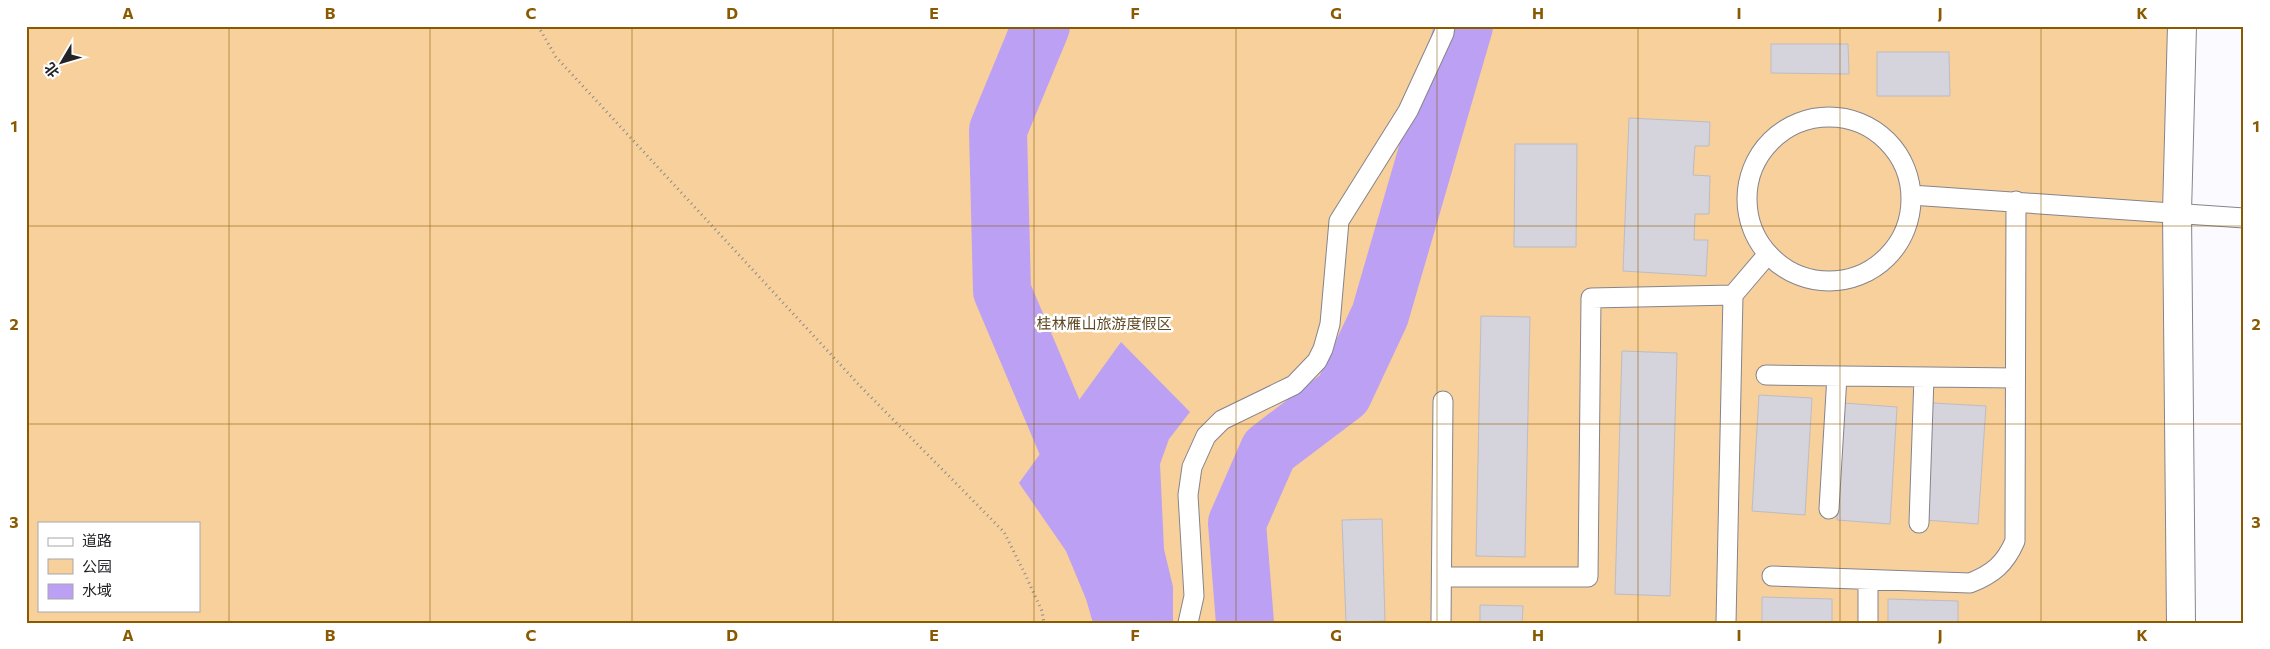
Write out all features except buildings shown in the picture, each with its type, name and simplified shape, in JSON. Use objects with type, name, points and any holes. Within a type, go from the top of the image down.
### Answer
[{"type":"street","points":[[2181,623],[2177,212],[2182,26]]},
{"type":"lane","points":[[1188,623],[1194,596],[1188,495],[1192,466],[1206,436],[1222,420],[1294,385],[1317,361],[1323,349],[1330,324],[1339,221],[1408,111],[1444,33],[1445,26]]},
{"type":"lane","points":[[1826,117],[1852,120],[1874,130],[1893,148],[1906,170],[1911,195],[1909,219],[1900,241],[1886,259],[1866,273],[1844,280],[1820,281],[1797,275],[1777,263],[1768,254],[1750,224],[1747,200],[1750,175],[1761,152],[1779,134],[1801,121],[1826,117]]},
{"type":"lane","points":[[1911,195],[2244,218]]},
{"type":"lane","points":[[1772,576],[1970,584],[1986,577],[2000,567],[2008,556],[2015,541],[2016,201]]},
{"type":"lane","points":[[1726,623],[1733,295],[1768,254]]},
{"type":"lane","points":[[1442,577],[1588,576],[1591,298],[1733,295]]},
{"type":"lane","points":[[1766,375],[2015,378]]},
{"type":"lane","points":[[1829,509],[1837,376]]},
{"type":"lane","points":[[1919,523],[1924,377]]},
{"type":"lane","points":[[1441,623],[1443,401]]},
{"type":"lane","points":[[1868,580],[1868,623]]},
{"type":"path","points":[[538,26],[556,57],[861,387],[1004,532],[1042,611],[1044,623]]},
{"type":"green space","name":"桂林雁山旅游度假区","points":[[26,26],[2182,26],[2181,623],[26,623]]},
{"type":"water","points":[[1121,342],[1190,412],[1169,439],[1160,464],[1164,549],[1173,587],[1173,623],[1093,623],[1086,599],[1066,551],[1019,483]]},
{"type":"waterway","points":[[1041,26],[998,130],[1002,291],[1128,589],[1127,623]]},
{"type":"waterway","points":[[1245,623],[1237,523],[1269,450],[1343,394],[1380,315],[1464,26]]}]
